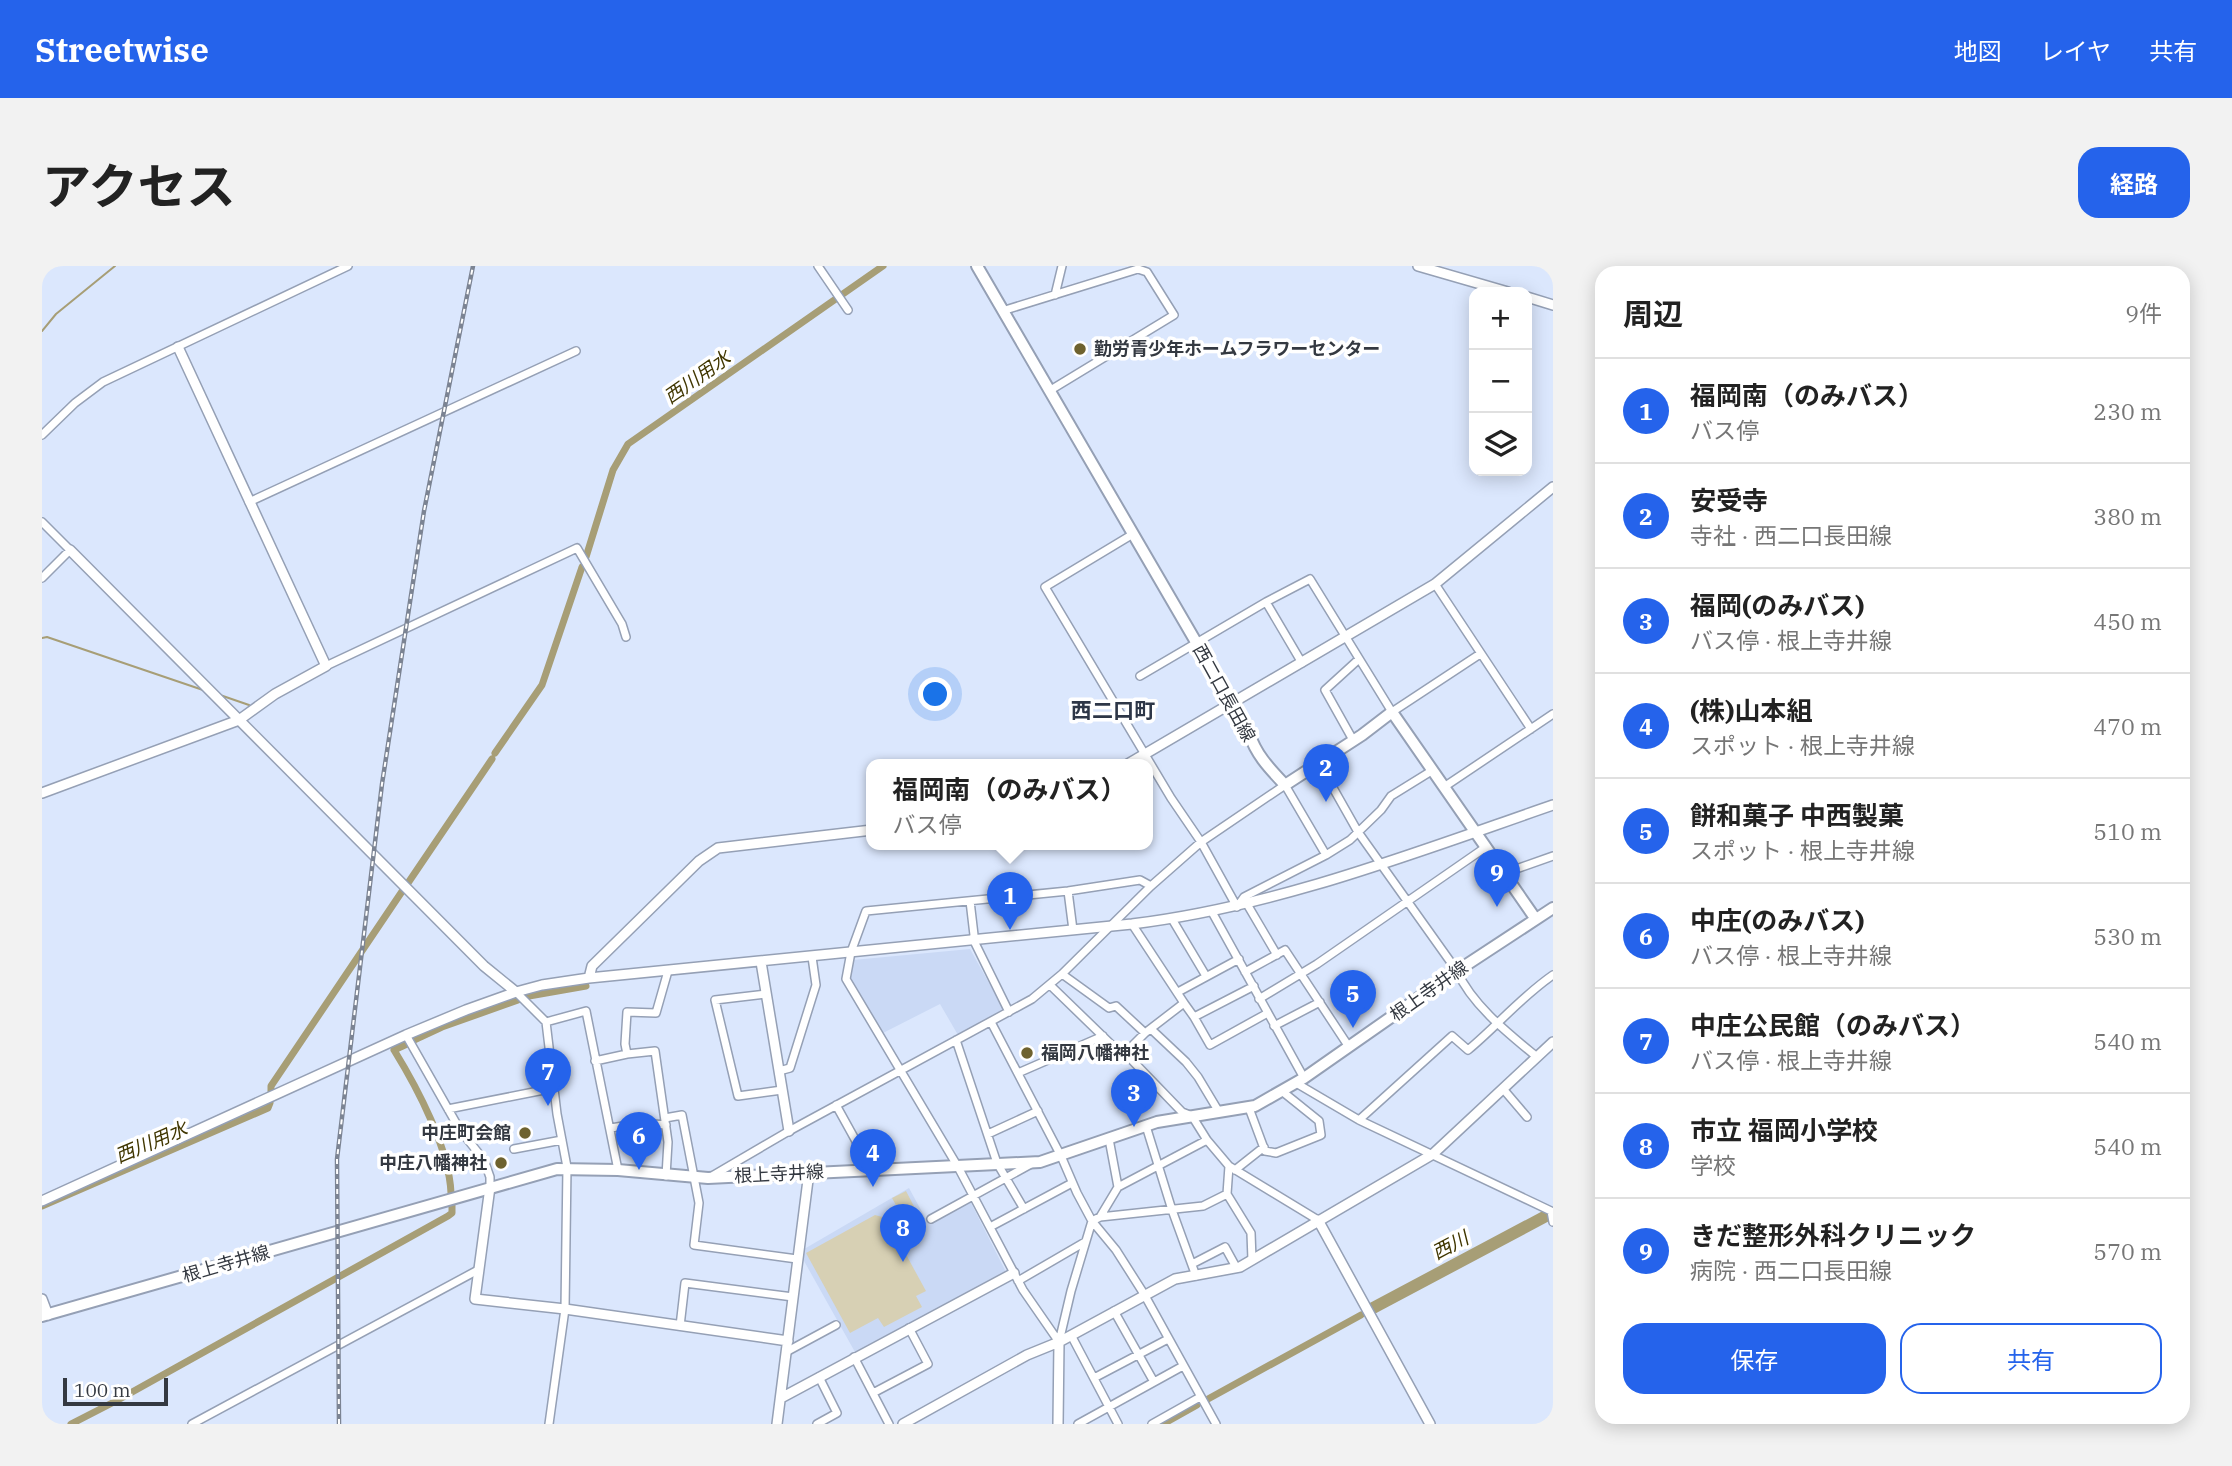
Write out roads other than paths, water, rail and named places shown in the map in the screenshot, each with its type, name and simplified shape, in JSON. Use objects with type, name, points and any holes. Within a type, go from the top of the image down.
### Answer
[{"type":"main road","name":"西二口長田線","points":[[977,266],[1232,703],[1249,733],[1254,749],[1285,785]]},
{"type":"main road","points":[[1285,785],[1391,712],[1535,918]]},
{"type":"main road","name":"根上寺井線","points":[[45,1316],[567,1167],[708,1178],[1035,1162],[1061,1156],[1146,1126],[1249,1108],[1263,1103],[1300,1081],[1457,971],[1553,908]]},
{"type":"street","points":[[42,435],[75,403],[103,382],[348,266]]},
{"type":"street","points":[[818,266],[848,310]]},
{"type":"street","points":[[1055,295],[1062,266]]},
{"type":"street","points":[[1418,266],[1491,287]]},
{"type":"street","points":[[1002,311],[1138,269],[1146,272],[1174,316],[1049,391]]},
{"type":"street","points":[[1532,298],[1553,304]]},
{"type":"street","points":[[178,347],[326,666]]},
{"type":"street","points":[[249,502],[576,351]]},
{"type":"street","points":[[1135,759],[1435,584],[1553,487]]},
{"type":"street","points":[[42,522],[484,965],[546,1022],[567,1167],[565,1309],[549,1424]]},
{"type":"street","points":[[1133,534],[1045,587],[1148,759]]},
{"type":"street","points":[[42,793],[239,720],[275,694],[326,666],[576,548],[622,624],[626,637]]},
{"type":"street","points":[[42,578],[70,550]]},
{"type":"street","points":[[1140,676],[1310,579],[1391,712],[1480,654]]},
{"type":"street","points":[[1435,584],[1531,729]]},
{"type":"street","points":[[1266,602],[1302,663]]},
{"type":"street","points":[[1353,740],[1325,690],[1359,659]]},
{"type":"street","points":[[1444,787],[1553,714]]},
{"type":"street","points":[[1319,763],[1358,832],[1457,971],[1461,981],[1498,1025],[1537,1058]]},
{"type":"street","points":[[1153,767],[1277,955]]},
{"type":"street","points":[[1242,905],[1244,897],[1350,840],[1381,810],[1391,796],[1433,770]]},
{"type":"street","points":[[708,1178],[789,1130],[1032,999],[1114,926],[1200,842],[1285,785],[1326,855]]},
{"type":"street","points":[[42,1201],[406,1035],[466,1010],[542,985],[589,978],[1114,926],[1212,912],[1383,865],[1553,805]]},
{"type":"street","points":[[589,978],[592,966],[699,861],[718,848],[866,831]]},
{"type":"street","points":[[1259,999],[1301,975],[1486,847]]},
{"type":"street","points":[[1505,873],[1553,856]]},
{"type":"street","points":[[1059,1342],[1016,1277],[958,1167],[846,979],[851,952],[866,911],[1068,891],[1140,880],[1152,886]]},
{"type":"street","points":[[1068,891],[1073,930]]},
{"type":"street","points":[[970,901],[973,939],[1009,1012]]},
{"type":"street","points":[[1212,912],[1254,986],[1300,1081],[1359,1120],[1551,1211],[1553,1222]]},
{"type":"street","points":[[1172,919],[1206,976]]},
{"type":"street","points":[[1132,924],[1194,1017],[1209,1045],[1266,1014]]},
{"type":"street","points":[[1245,972],[1285,950],[1349,1047]]},
{"type":"street","points":[[779,1071],[790,1068],[816,985],[812,957]]},
{"type":"street","points":[[1178,992],[1238,959]]},
{"type":"street","points":[[761,962],[789,1130]]},
{"type":"street","points":[[627,1054],[627,1012],[656,1013],[668,971]]},
{"type":"street","points":[[1062,974],[1109,1008],[1116,1006],[1186,1062],[1219,1112]]},
{"type":"street","points":[[1359,1120],[1452,1036],[1468,1051],[1498,1025],[1527,993],[1553,975]]},
{"type":"street","points":[[1050,985],[1117,1050],[1125,1053],[1182,1112],[1192,1116],[1207,1140],[1232,1168],[1318,1220],[1430,1424]]},
{"type":"street","points":[[1194,1017],[1254,986]]},
{"type":"street","points":[[766,994],[715,1000],[738,1096],[782,1090]]},
{"type":"street","points":[[1274,1026],[1320,1002]]},
{"type":"street","points":[[1125,1053],[1184,1003]]},
{"type":"street","points":[[546,1022],[586,1011],[618,1170]]},
{"type":"street","points":[[991,1022],[1061,1156],[1072,1183],[1144,1294],[1216,1424]]},
{"type":"street","points":[[406,1035],[460,1130],[484,1160],[490,1177],[475,1299],[788,1341]]},
{"type":"street","points":[[1018,1073],[1103,1036]]},
{"type":"street","points":[[956,1040],[997,1163],[1024,1209]]},
{"type":"street","points":[[906,1423],[1027,1355],[1059,1342],[1175,1279],[1236,1267],[1252,1260],[1433,1154],[1553,1042]]},
{"type":"street","points":[[595,1061],[655,1051],[668,1142],[666,1176]]},
{"type":"street","points":[[448,1109],[554,1087]]},
{"type":"street","points":[[1504,1090],[1527,1117]]},
{"type":"street","points":[[1249,1108],[1265,1151],[1276,1153],[1321,1135],[1319,1121],[1283,1092]]},
{"type":"street","points":[[836,1105],[872,1170]]},
{"type":"street","points":[[988,1134],[1038,1111]]},
{"type":"street","points":[[611,1128],[666,1121],[682,1115],[699,1203],[694,1245],[797,1259]]},
{"type":"street","points":[[1146,1126],[1196,1276]]},
{"type":"street","points":[[1109,1139],[1118,1187]]},
{"type":"street","points":[[514,1149],[562,1140]]},
{"type":"street","points":[[1058,1424],[1059,1342],[1086,1242],[1096,1219],[1118,1187],[1207,1140]]},
{"type":"street","points":[[1252,1260],[1251,1233],[1227,1194],[1232,1168],[1264,1147]]},
{"type":"street","points":[[931,1219],[1035,1162]]},
{"type":"street","points":[[777,1424],[810,1172]]},
{"type":"street","points":[[990,1227],[1072,1183]]},
{"type":"street","points":[[1096,1219],[1203,1206],[1227,1194]]},
{"type":"street","points":[[781,1398],[909,1328],[1086,1242]]},
{"type":"street","points":[[1192,1265],[1225,1247],[1236,1267]]},
{"type":"street","points":[[192,1424],[478,1270]]},
{"type":"street","points":[[680,1326],[685,1283],[793,1297]]},
{"type":"street","points":[[42,1299],[45,1316]]},
{"type":"street","points":[[1114,1311],[1154,1382]]},
{"type":"street","points":[[786,1352],[836,1325]]},
{"type":"street","points":[[873,1393],[928,1364],[909,1328]]},
{"type":"street","points":[[1071,1335],[1118,1424]]},
{"type":"street","points":[[1094,1378],[1168,1339]]},
{"type":"street","points":[[854,1357],[890,1424]]},
{"type":"street","points":[[1079,1424],[1183,1366]]},
{"type":"street","points":[[817,1424],[837,1413],[819,1377]]},
{"type":"street","points":[[1152,1424],[1200,1397]]},
{"type":"waterway","points":[[42,331],[56,314],[115,266]]},
{"type":"waterway","name":"西川用水","points":[[586,557],[613,470],[628,444],[883,266]]},
{"type":"waterway","name":"西川用水","points":[[495,753],[542,685],[582,567]]},
{"type":"waterway","points":[[42,638],[47,637],[203,690]]},
{"type":"waterway","points":[[220,695],[249,705]]},
{"type":"waterway","name":"西川用水","points":[[408,883],[492,759]]},
{"type":"waterway","name":"西川用水","points":[[271,1091],[271,1086],[405,887]]},
{"type":"waterway","points":[[529,996],[586,986]]},
{"type":"waterway","points":[[414,1040],[518,1000]]},
{"type":"waterway","points":[[407,1044],[394,1050],[431,1119],[445,1157],[451,1193]]},
{"type":"waterway","name":"西川用水","points":[[42,1206],[268,1108],[270,1103]]},
{"type":"waterway","points":[[116,1401],[448,1216],[452,1213],[452,1206]]},
{"type":"waterway","name":"西川","points":[[1373,1308],[1546,1216]]},
{"type":"waterway","points":[[1208,1399],[1361,1315]]},
{"type":"waterway","points":[[71,1424],[112,1403]]},
{"type":"waterway","points":[[1163,1424],[1197,1405]]},
{"type":"railway","points":[[339,1424],[337,1159],[382,784],[424,511],[473,266]]},
{"type":"place","name":"勤労青少年ホームフラワーセンター","points":[[1080,349]]},
{"type":"place","name":"安受寺","points":[[1326,802]]},
{"type":"place","name":"きだ整形外科クリニック","points":[[1497,907]]},
{"type":"place","name":"福岡南（のみバス）","points":[[1010,930]]},
{"type":"place","name":"餅和菓子 中西製菓","points":[[1353,1028]]},
{"type":"place","name":"福岡八幡神社","points":[[1027,1053]]},
{"type":"place","name":"中庄公民館（のみバス）","points":[[548,1106]]},
{"type":"place","name":"福岡(のみバス)","points":[[1134,1127]]},
{"type":"place","name":"中庄町会館","points":[[525,1133]]},
{"type":"place","name":"中庄八幡神社","points":[[501,1163]]},
{"type":"place","name":"中庄(のみバス)","points":[[639,1170]]},
{"type":"place","name":"(株)山本組","points":[[873,1187]]},
{"type":"place","name":"市立 福岡小学校","points":[[903,1262]]},
{"type":"district","name":"西二口町","points":[[1113,711]]}]
